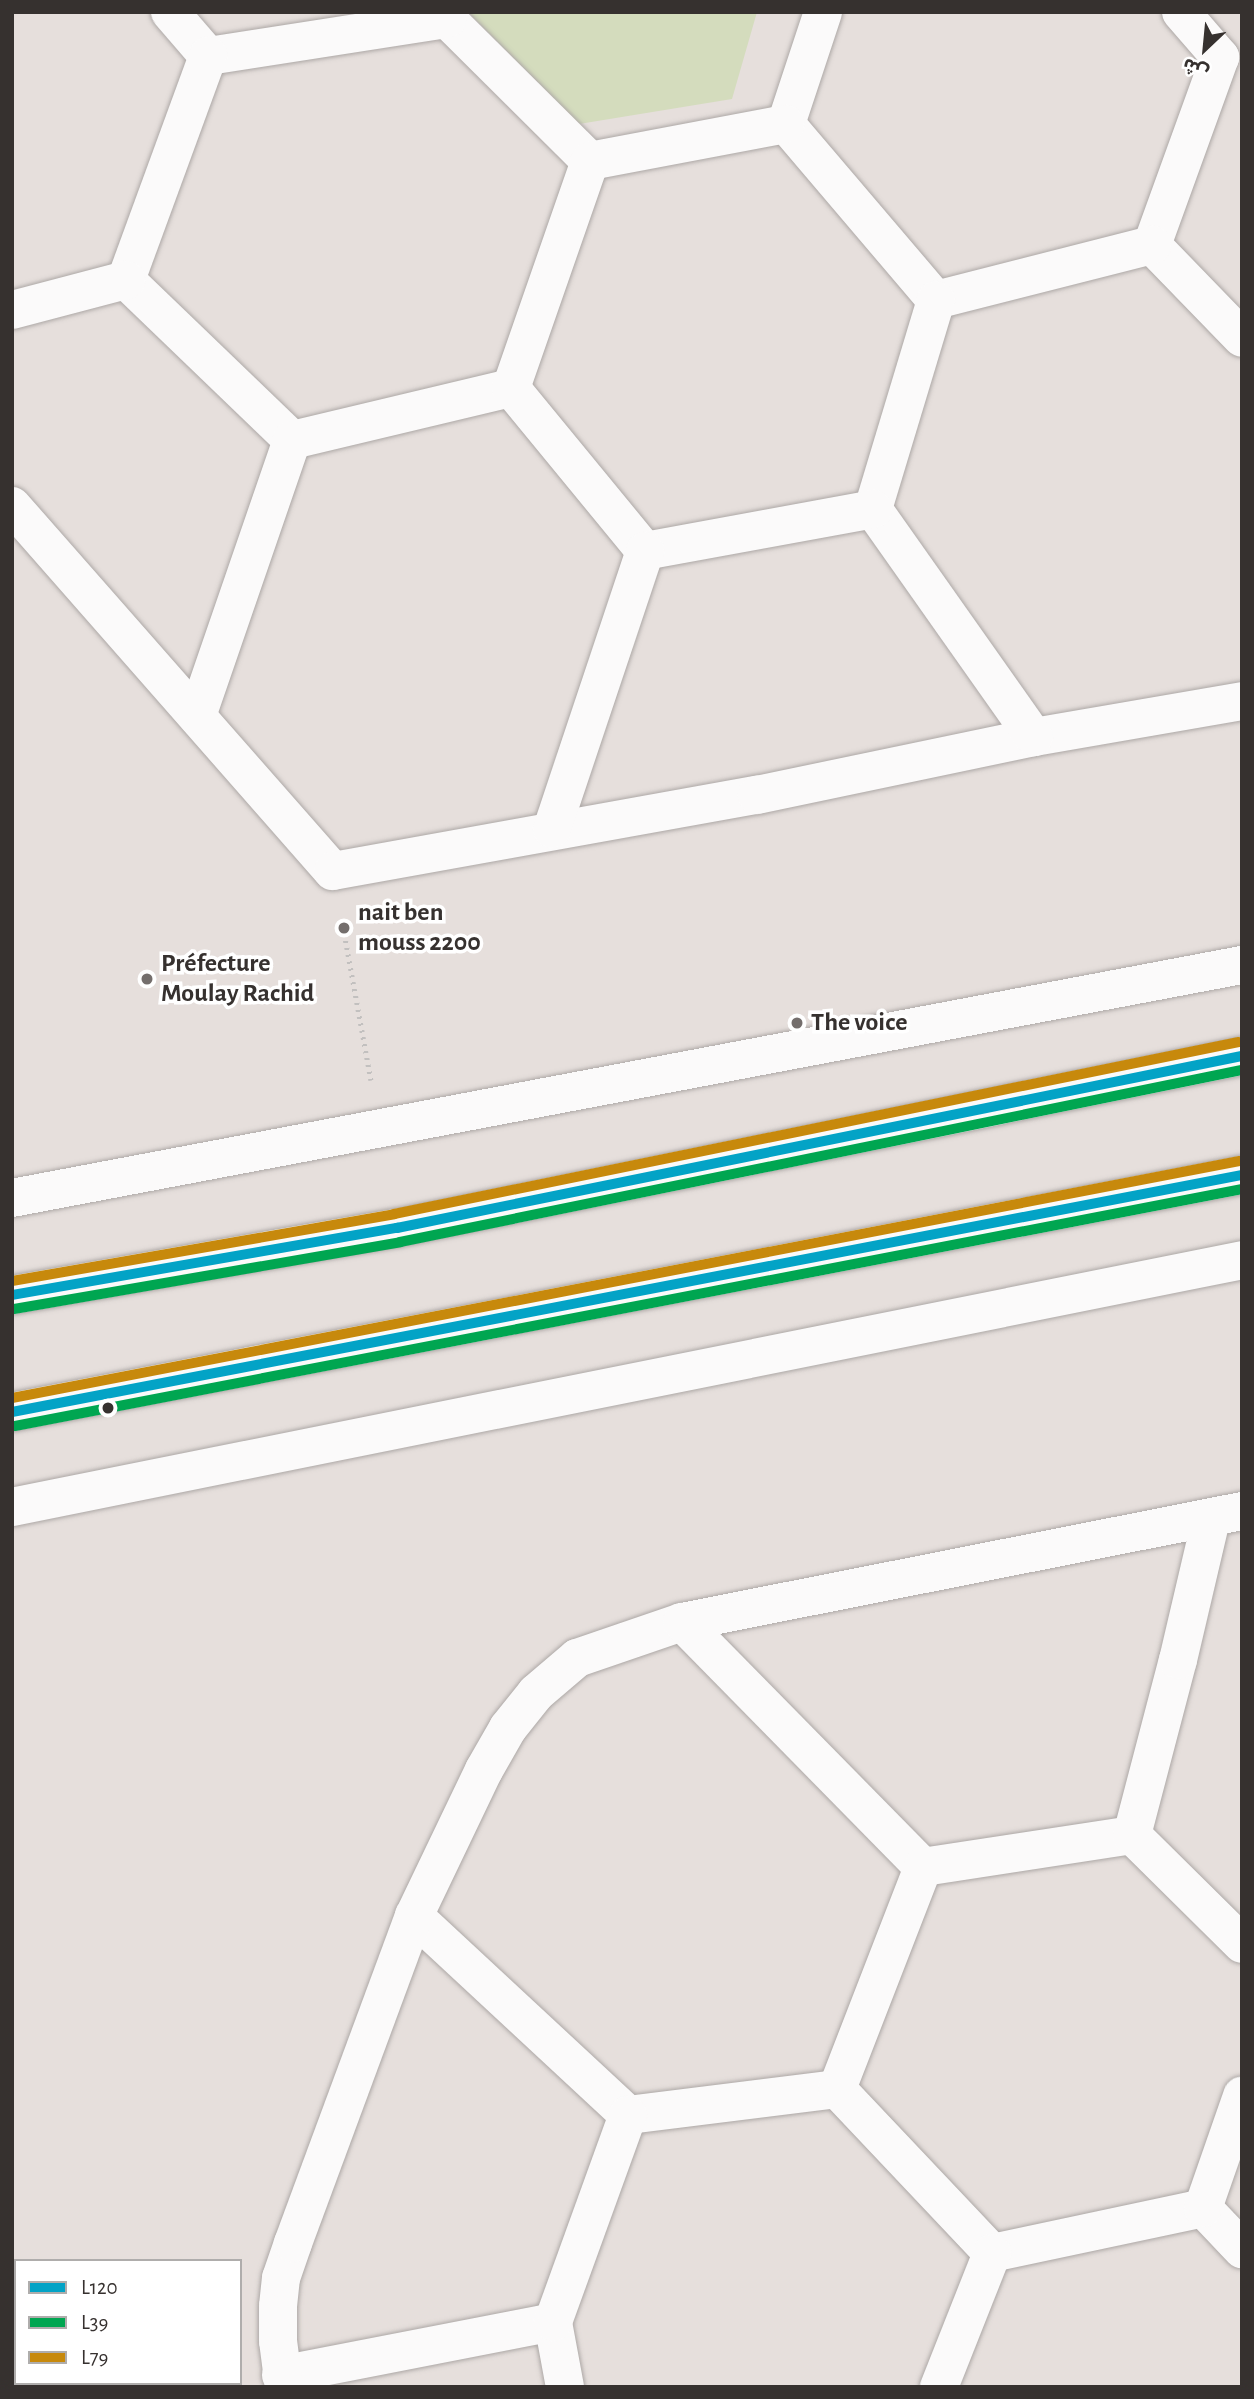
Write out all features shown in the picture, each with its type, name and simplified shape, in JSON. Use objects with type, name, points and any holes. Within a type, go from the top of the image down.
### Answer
[{"type":"street","points":[[170,12],[208,56]]},
{"type":"street","points":[[786,124],[823,12]]},
{"type":"street","points":[[1152,245],[1231,54],[1181,12]]},
{"type":"street","points":[[208,56],[447,16],[590,161]]},
{"type":"street","points":[[126,280],[208,56]]},
{"type":"street","points":[[590,161],[786,124]]},
{"type":"street","points":[[786,124],[936,300]]},
{"type":"street","points":[[510,388],[590,161]]},
{"type":"street","points":[[936,300],[1152,245]]},
{"type":"street","points":[[1152,245],[1242,338]]},
{"type":"street","points":[[12,310],[126,280]]},
{"type":"street","points":[[126,280],[292,440]]},
{"type":"street","points":[[873,509],[936,300]]},
{"type":"street","points":[[292,440],[510,388]]},
{"type":"street","points":[[510,388],[645,551]]},
{"type":"street","points":[[197,716],[292,440]]},
{"type":"street","points":[[12,506],[333,870],[552,829],[757,795],[1034,737],[1242,701]]},
{"type":"street","points":[[645,551],[873,509]]},
{"type":"street","points":[[873,509],[1034,737]]},
{"type":"street","points":[[552,829],[645,551]]},
{"type":"street","points":[[12,1198],[1242,965]]},
{"type":"street","points":[[12,1295],[397,1228],[1242,1056]]},
{"type":"street","points":[[12,1412],[1242,1175]]},
{"type":"street","points":[[12,1507],[1242,1260]]},
{"type":"street","points":[[553,2322],[282,2381],[278,2329],[281,2278],[414,1916],[484,1770],[508,1728],[536,1693],[576,1658],[682,1622],[1226,1515],[1178,1660],[1132,1835]]},
{"type":"street","points":[[682,1622],[923,1867]]},
{"type":"street","points":[[923,1867],[1132,1835]]},
{"type":"street","points":[[1132,1835],[1242,1944]]},
{"type":"street","points":[[837,2089],[923,1867]]},
{"type":"street","points":[[414,1916],[628,2115]]},
{"type":"street","points":[[628,2115],[837,2089]]},
{"type":"street","points":[[837,2089],[992,2253]]},
{"type":"street","points":[[1203,2208],[1242,2096]]},
{"type":"street","points":[[565,2387],[553,2322],[628,2115]]},
{"type":"street","points":[[992,2253],[1203,2208]]},
{"type":"street","points":[[1203,2208],[1242,2249]]},
{"type":"street","points":[[939,2387],[992,2253]]},
{"type":"path","points":[[333,870],[365,1047]]},
{"type":"green space","points":[[468,12],[757,12],[732,99],[579,124]]},
{"type":"transit line","name":"L79","points":[[12,1281],[394,1214],[1239,1042]]},
{"type":"transit line","name":"L120","points":[[12,1295],[397,1228],[1242,1056]]},
{"type":"transit line","name":"L39","points":[[14,1309],[400,1242],[1242,1070]]},
{"type":"transit line","name":"L79","points":[[12,1398],[1239,1161]]},
{"type":"transit line","name":"L120","points":[[12,1412],[1242,1175]]},
{"type":"transit line","name":"L39","points":[[15,1426],[1242,1189]]},
{"type":"place","name":"nait ben mouss 2200","points":[[344,928]]},
{"type":"place","name":"Préfecture Moulay Rachid","points":[[147,979]]},
{"type":"place","name":"The voice","points":[[797,1023]]}]
